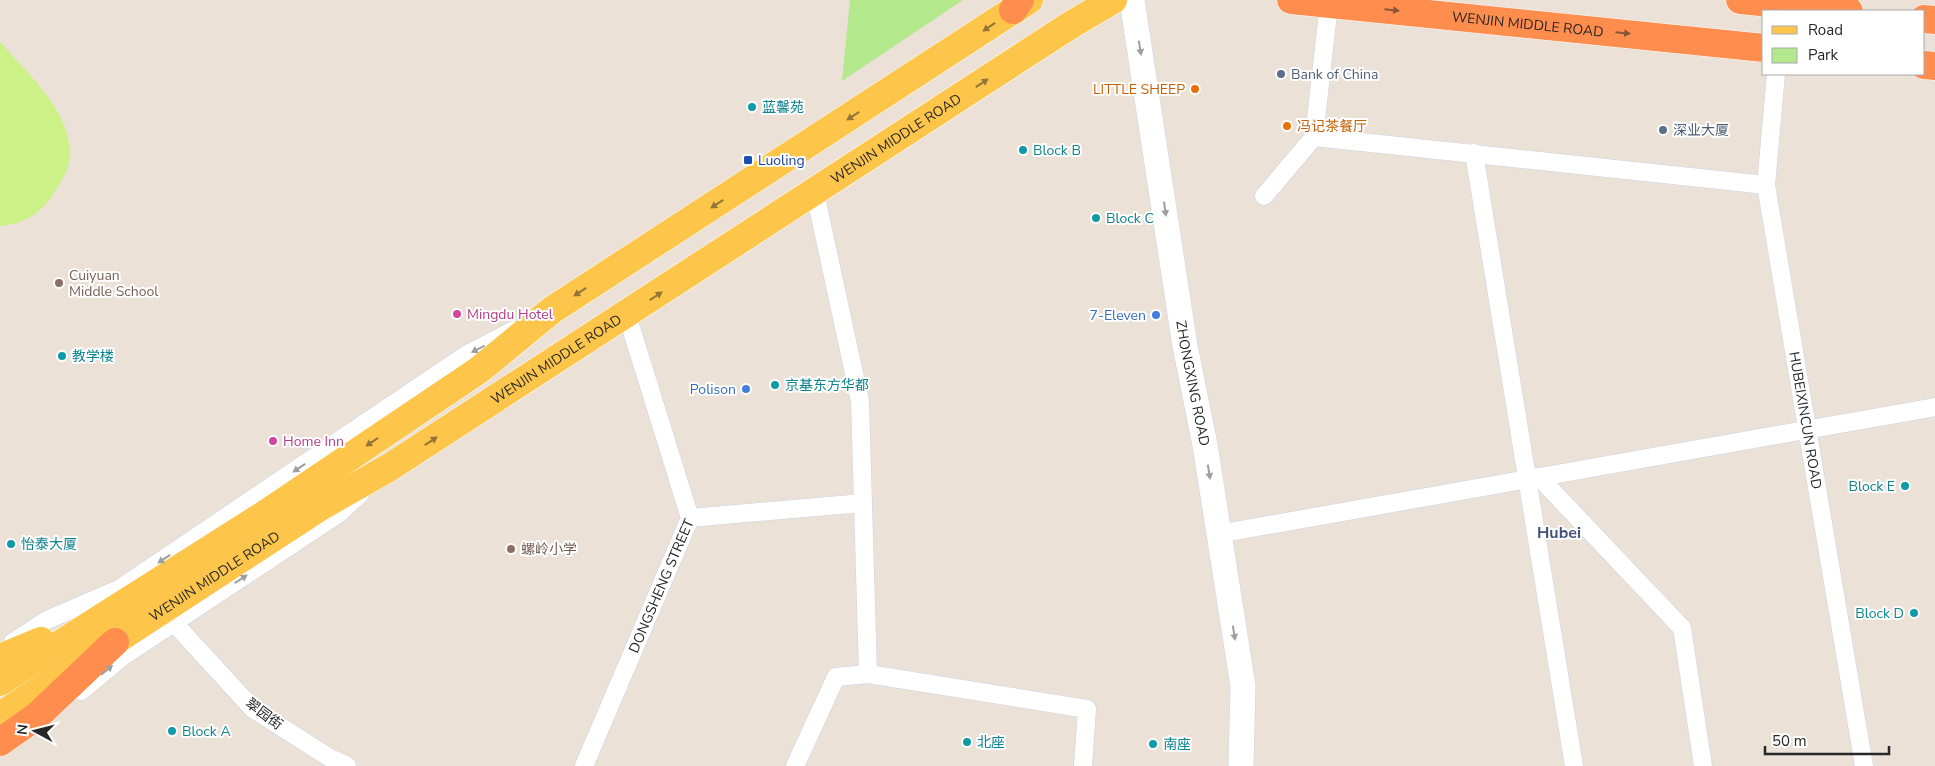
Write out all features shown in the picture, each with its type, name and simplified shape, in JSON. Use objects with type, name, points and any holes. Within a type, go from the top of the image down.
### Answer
[{"type":"highway","name":"WENJIN MIDDLE ROAD","points":[[1291,0],[1762,48]]},
{"type":"highway","points":[[1740,0],[1839,10]]},
{"type":"highway","points":[[0,742],[37,716],[115,642]]},
{"type":"main road","name":"WENJIN MIDDLE ROAD","points":[[0,682],[96,620],[269,526],[320,507],[390,467],[815,193],[1061,31],[1113,0]]},
{"type":"main road","name":"WENJIN MIDDLE ROAD","points":[[0,716],[115,642],[479,370],[552,310],[1021,3]]},
{"type":"main road","points":[[0,658],[96,620]]},
{"type":"street","name":"ZHONGXING ROAD","points":[[1132,0],[1185,346],[1205,445],[1243,686],[1241,766]]},
{"type":"street","points":[[1264,196],[1314,137],[1330,4]]},
{"type":"street","name":"HUBEIXINCUN ROAD","points":[[1776,75],[1766,185],[1864,766]]},
{"type":"street","points":[[1314,137],[1766,185]]},
{"type":"street","points":[[1474,153],[1534,478],[1574,766]]},
{"type":"street","points":[[815,193],[860,402],[868,674]]},
{"type":"street","points":[[0,650],[47,620],[119,589],[466,355],[552,310]]},
{"type":"street","name":"DONGSHENG STREET","points":[[584,766],[690,518],[627,315]]},
{"type":"street","points":[[1218,534],[1807,428],[1935,407]]},
{"type":"street","points":[[0,754],[42,724],[122,657],[338,514],[390,467]]},
{"type":"street","points":[[1534,478],[1682,628],[1704,766]]},
{"type":"street","points":[[690,518],[863,503]]},
{"type":"street","name":"翠园街","points":[[174,623],[253,710],[330,758],[347,766]]},
{"type":"street","points":[[795,766],[836,677],[868,674],[1087,709],[1083,766]]},
{"type":"green space","points":[[850,0],[963,0],[842,81]]},
{"type":"green space","points":[[0,42],[54,106],[68,136],[70,157],[66,173],[39,211],[25,220],[0,226]]},
{"type":"place","name":"Bank of China","points":[[1281,74]]},
{"type":"place","name":"LITTLE SHEEP","points":[[1195,89]]},
{"type":"place","name":"蓝馨苑","points":[[752,107]]},
{"type":"place","name":"冯记茶餐厅","points":[[1287,126]]},
{"type":"place","name":"深业大厦","points":[[1663,130]]},
{"type":"place","name":"Block B","points":[[1023,150]]},
{"type":"place","name":"Luoling","points":[[748,160]]},
{"type":"place","name":"Block C","points":[[1096,218]]},
{"type":"place","name":"Cuiyuan Middle School","points":[[59,283]]},
{"type":"place","name":"Mingdu Hotel","points":[[457,314]]},
{"type":"place","name":"7-Eleven","points":[[1156,315]]},
{"type":"place","name":"教学楼","points":[[62,356]]},
{"type":"place","name":"京基东方华都","points":[[775,385]]},
{"type":"place","name":"Polison","points":[[746,389]]},
{"type":"place","name":"Home Inn","points":[[273,441]]},
{"type":"place","name":"Block E","points":[[1905,486]]},
{"type":"place","name":"怡泰大厦","points":[[11,544]]},
{"type":"place","name":"螺岭小学","points":[[511,549]]},
{"type":"place","name":"Block D","points":[[1914,613]]},
{"type":"place","name":"Block A","points":[[172,731]]},
{"type":"place","name":"北座","points":[[967,742]]},
{"type":"place","name":"南座","points":[[1153,744]]},
{"type":"district","name":"Hubei","points":[[1559,533]]}]
